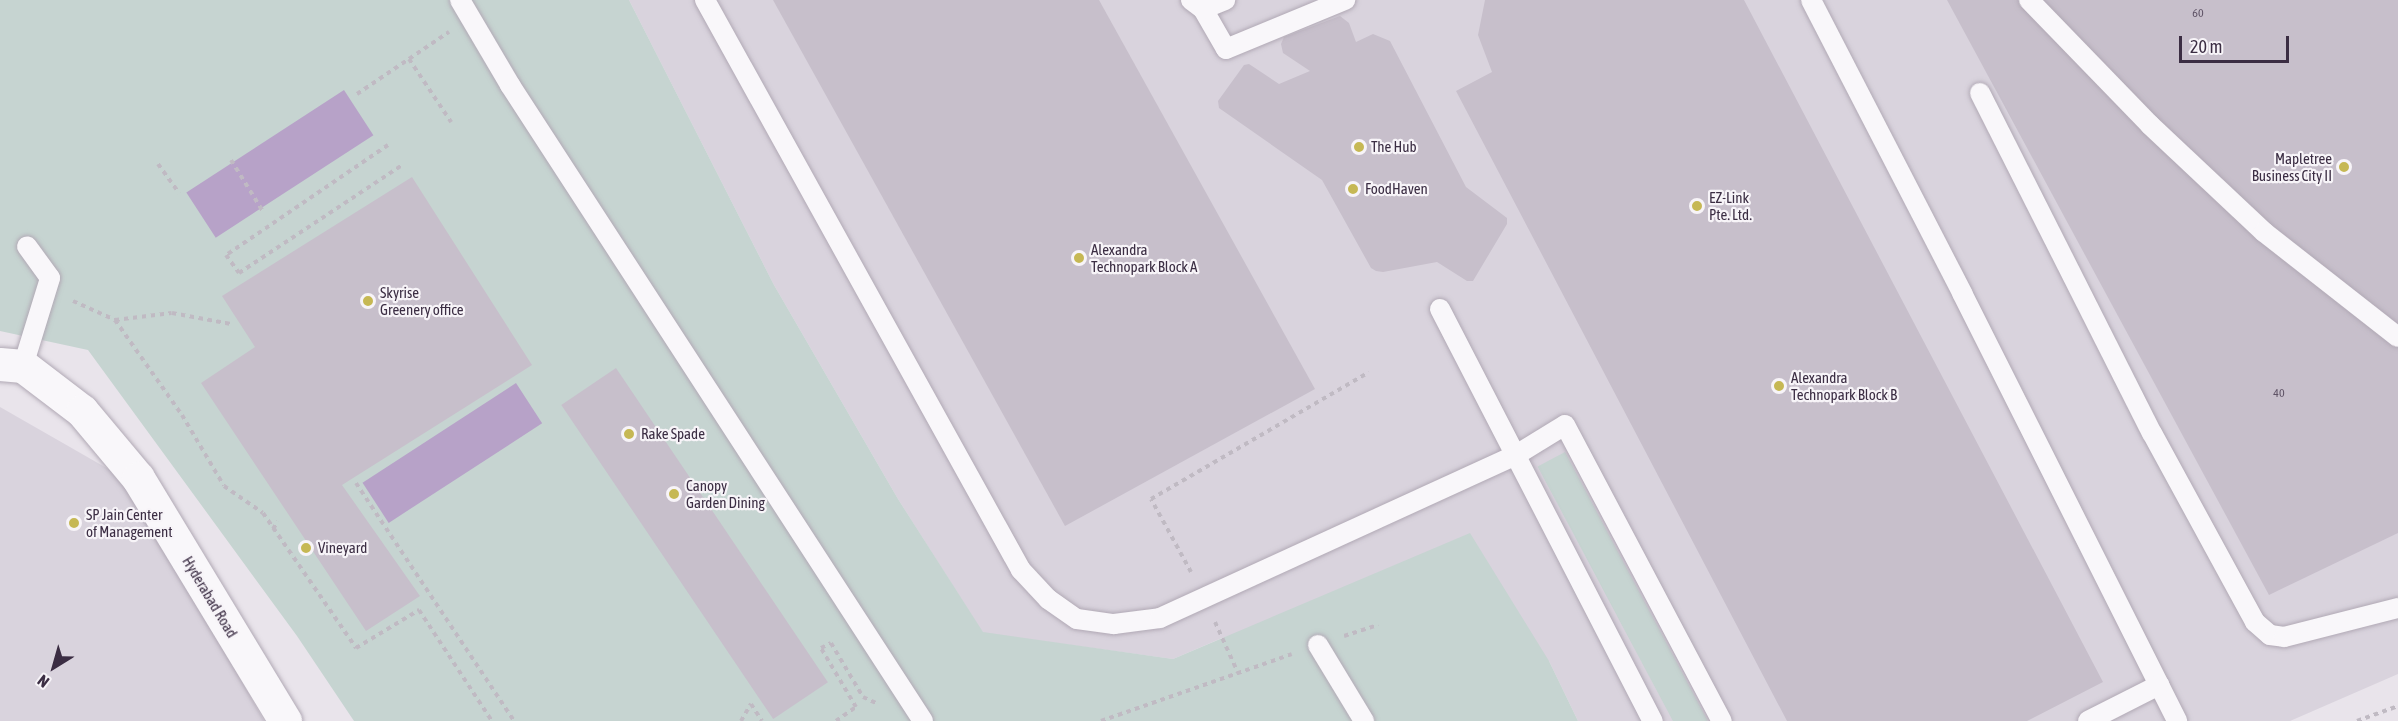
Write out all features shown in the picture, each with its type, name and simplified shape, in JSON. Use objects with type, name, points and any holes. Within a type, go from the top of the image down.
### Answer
[{"type":"street","name":"Hyderabad Road","points":[[11,365],[82,411],[138,478],[285,721]]},
{"type":"lane","points":[[460,0],[510,85],[923,721]]},
{"type":"lane","points":[[705,0],[1021,570],[1048,599],[1077,619],[1114,624],[1160,618],[1516,455],[1565,425],[1722,721]]},
{"type":"lane","points":[[1225,0],[1197,4],[1226,49],[1345,0]]},
{"type":"lane","points":[[1811,0],[1962,293],[2177,721]]},
{"type":"lane","points":[[2030,0],[2150,125],[2264,232],[2398,337]]},
{"type":"lane","points":[[1980,93],[2152,433],[2255,622],[2270,635],[2283,637],[2398,608]]},
{"type":"lane","points":[[11,365],[50,278],[27,246]]},
{"type":"lane","points":[[1440,309],[1653,721]]},
{"type":"lane","points":[[1318,645],[1364,721]]},
{"type":"lane","points":[[2088,721],[2158,685]]},
{"type":"path","points":[[357,94],[470,18]]},
{"type":"path","points":[[409,59],[451,122]]},
{"type":"path","points":[[388,145],[226,255],[239,273],[402,165]]},
{"type":"path","points":[[231,160],[262,210]]},
{"type":"path","points":[[158,164],[179,193]]},
{"type":"path","points":[[231,324],[172,313],[115,320],[182,415],[224,486],[263,513],[356,648],[419,610],[492,721]]},
{"type":"path","points":[[1238,673],[1204,597],[1151,499],[1369,372]]},
{"type":"path","points":[[357,483],[514,721]]},
{"type":"path","points":[[273,529],[278,521]]},
{"type":"path","points":[[1101,721],[1378,625]]},
{"type":"path","points":[[836,721],[856,707],[821,648],[831,643],[863,697],[892,712],[910,702]]},
{"type":"path","points":[[741,721],[751,704],[762,721]]},
{"type":"path","points":[[2357,721],[2398,706]]},
{"type":"shaded area","points":[[0,0],[629,0],[774,285],[898,499],[983,632],[1173,659],[1470,533],[1549,661],[1578,721],[354,721],[297,636],[88,350],[0,331]]},
{"type":"shaded area","points":[[629,0],[2398,0],[2398,674],[2290,721],[1578,721],[1549,661],[1222,638],[1173,659],[983,633],[898,499],[774,285]]},
{"type":"shaded area","points":[[344,90],[373,135],[216,238],[186,192]]},
{"type":"shaded area","points":[[516,383],[542,423],[389,523],[363,483]]},
{"type":"shaded area","name":"SP Jain Center of Management","points":[[0,407],[117,474],[180,572],[264,721],[0,721]]},
{"type":"shaded area","points":[[1565,452],[1708,720],[1673,721],[1538,467]]},
{"type":"building","name":"Alexandra Technopark Block A","points":[[773,0],[1099,0],[1315,389],[1065,526]]},
{"type":"building","name":"Alexandra Technopark Block B","points":[[1485,0],[1744,0],[2103,682],[2027,721],[1787,721],[1456,91],[1492,72],[1478,35]]},
{"type":"building","points":[[1947,0],[2398,0],[2398,533],[2269,595]]},
{"type":"building","name":"The Hub","points":[[1340,16],[1349,23],[1356,42],[1373,34],[1390,41],[1466,187],[1507,218],[1507,224],[1473,281],[1467,281],[1437,262],[1383,272],[1371,268],[1322,180],[1219,108],[1218,101],[1244,65],[1249,64],[1279,84],[1310,71],[1283,53],[1281,44],[1284,37]]},
{"type":"building","points":[[412,177],[532,365],[342,485],[420,596],[366,631],[201,383],[255,347],[222,296]]},
{"type":"building","points":[[616,368],[828,682],[773,719],[561,405]]},
{"type":"place","name":"The Hub","points":[[1359,147]]},
{"type":"place","name":"Mapletree Business City II","points":[[2344,167]]},
{"type":"place","name":"FoodHaven","points":[[1353,189]]},
{"type":"place","name":"EZ-Link Pte. Ltd.","points":[[1697,206]]},
{"type":"place","name":"Alexandra Technopark Block A","points":[[1079,258]]},
{"type":"place","name":"Skyrise Greenery office","points":[[368,301]]},
{"type":"place","name":"Alexandra Technopark Block B","points":[[1779,386]]},
{"type":"place","name":"Rake Spade","points":[[629,434]]},
{"type":"place","name":"Canopy Garden Dining","points":[[674,494]]},
{"type":"place","name":"SP Jain Center of Management","points":[[74,523]]},
{"type":"place","name":"Vineyard","points":[[306,548]]}]
